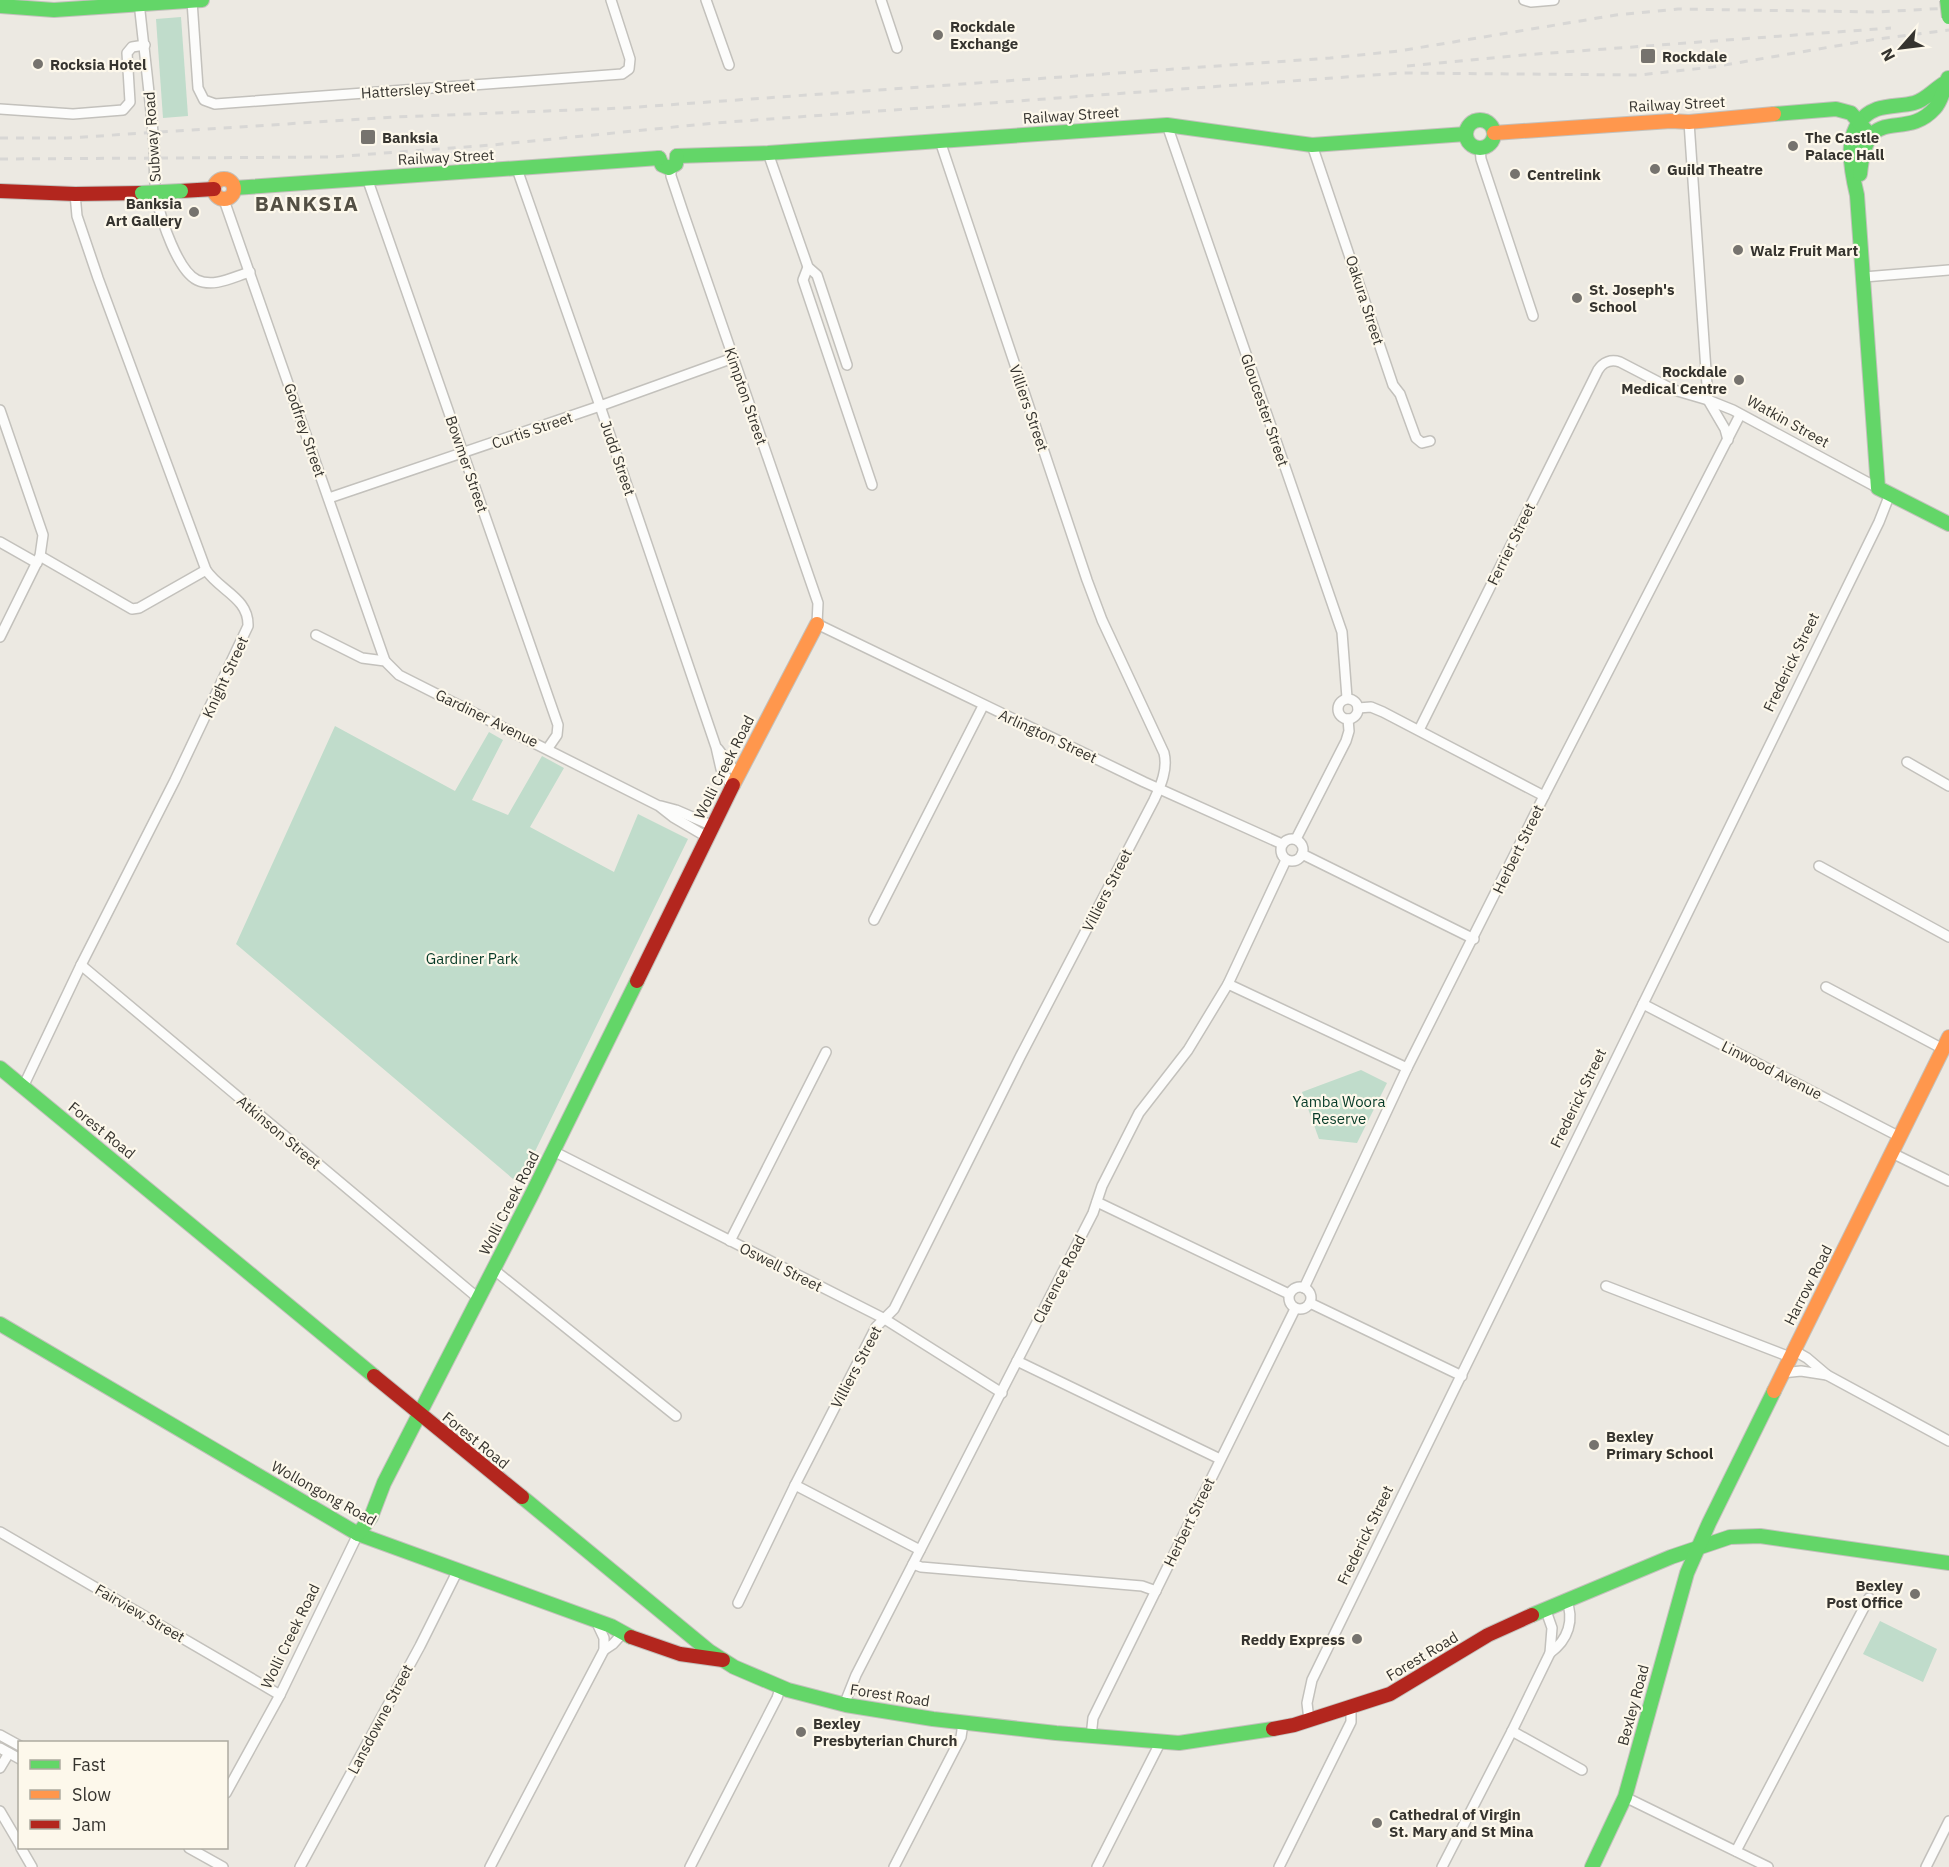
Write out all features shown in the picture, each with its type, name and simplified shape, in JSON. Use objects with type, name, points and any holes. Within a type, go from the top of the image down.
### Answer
[{"type":"main road","points":[[0,6],[54,10],[139,2],[202,0]]},
{"type":"main road","points":[[1947,0],[1949,17]]},
{"type":"main road","points":[[1947,80],[1942,99],[1934,110],[1922,118],[1890,125],[1870,135],[1858,121],[1873,111],[1923,99],[1947,80]]},
{"type":"main road","name":"Railway Street","points":[[1494,133],[1671,121],[1689,122],[1836,109],[1851,113],[1858,121]]},
{"type":"main road","points":[[1477,120],[1490,124],[1494,133],[1488,145],[1480,148],[1468,142],[1466,134],[1469,125],[1477,120]]},
{"type":"main road","name":"Frederick Street","points":[[1858,121],[1851,137],[1850,168],[1857,195],[1884,491]]},
{"type":"main road","name":"Railway Street","points":[[234,188],[659,158],[663,151],[668,149],[675,152],[674,162],[768,153],[1167,125],[1312,145],[1466,134]]},
{"type":"main road","name":"Frederick Street","points":[[1857,195],[1860,155],[1863,144],[1870,135]]},
{"type":"main road","points":[[225,179],[231,182],[234,188],[231,197],[225,200],[216,195],[214,189],[216,183],[225,179]]},
{"type":"main road","points":[[0,191],[75,194],[214,189]]},
{"type":"main road","name":"Watkin Street","points":[[1884,491],[1949,524]]},
{"type":"main road","name":"Wolli Creek Road","points":[[358,1534],[371,1517],[382,1487],[553,1151],[735,781],[817,624]]},
{"type":"main road","name":"Harrow Road","points":[[1698,1548],[1734,1469],[1946,1043]]},
{"type":"main road","name":"Forest Road","points":[[0,1068],[687,1634],[723,1660],[743,1671],[781,1686],[844,1705],[1025,1731],[1161,1742],[1204,1741],[1309,1720],[1399,1690],[1488,1635],[1545,1608],[1661,1561],[1730,1537],[1761,1536],[1949,1563]]},
{"type":"main road","name":"Wollongong Road","points":[[0,1324],[358,1534],[611,1626],[622,1634],[685,1656],[723,1660]]},
{"type":"main road","name":"Bexley Road","points":[[1592,1867],[1625,1797],[1687,1573],[1698,1548]]},
{"type":"street","name":"Hattersley Street","points":[[192,1],[198,88],[204,100],[215,104],[622,74],[629,69],[630,59],[610,0]]},
{"type":"street","points":[[706,0],[729,65]]},
{"type":"street","points":[[881,0],[897,48]]},
{"type":"street","points":[[1524,0],[1528,2],[1554,0]]},
{"type":"street","name":"Subway Road","points":[[139,2],[145,45],[156,197],[178,257],[190,276],[207,283],[216,283],[250,272]]},
{"type":"street","points":[[0,109],[73,114],[123,110],[130,102],[127,53],[132,47],[145,45]]},
{"type":"street","points":[[1689,122],[1708,400],[1725,429],[1728,440]]},
{"type":"street","name":"Gloucester Street","points":[[1167,125],[1341,633],[1347,698]]},
{"type":"street","name":"Villiers Street","points":[[738,1603],[876,1327],[894,1309],[1159,789],[1166,762],[1164,753],[1098,610],[940,141]]},
{"type":"street","name":"Oakura Street","points":[[1312,145],[1393,385],[1400,394],[1416,438],[1422,443],[1430,441]]},
{"type":"street","points":[[1480,148],[1484,169],[1533,316]]},
{"type":"street","points":[[768,153],[808,267],[818,275],[847,365]]},
{"type":"street","name":"Kimpton Street","points":[[674,162],[671,176],[818,603],[817,624]]},
{"type":"street","name":"Judd Street","points":[[517,169],[716,747],[721,769],[735,781]]},
{"type":"street","name":"Bowmer Street","points":[[368,178],[558,725],[557,735],[548,748]]},
{"type":"street","name":"Knight Street","points":[[23,1087],[81,965],[175,780],[248,626],[247,614],[241,601],[216,583],[206,570],[87,247],[77,216],[75,194]]},
{"type":"street","name":"Godfrey Street","points":[[225,200],[385,661]]},
{"type":"street","points":[[808,267],[803,280],[872,485]]},
{"type":"street","points":[[1863,277],[1949,270]]},
{"type":"street","name":"Curtis Street","points":[[329,498],[600,406],[733,358]]},
{"type":"street","name":"Watkin Street","points":[[1606,362],[1620,362],[1674,390],[1708,400],[1884,491]]},
{"type":"street","name":"Ferrier Street","points":[[1419,730],[1598,370],[1606,362]]},
{"type":"street","points":[[0,410],[43,535],[39,560],[0,638]]},
{"type":"street","name":"Herbert Street","points":[[1304,1288],[1407,1068],[1740,415]]},
{"type":"street","name":"Frederick Street","points":[[1309,1720],[1307,1703],[1312,1680],[1879,522],[1884,491]]},
{"type":"street","points":[[0,542],[132,609],[139,608],[206,570]]},
{"type":"street","name":"Arlington Street","points":[[817,624],[983,706],[1282,844]]},
{"type":"street","name":"Gardiner Avenue","points":[[316,635],[362,658],[385,661],[399,675],[548,748],[659,806],[673,817],[710,831]]},
{"type":"street","points":[[1347,698],[1357,703],[1358,708],[1357,713],[1348,719],[1341,716],[1338,709],[1341,702],[1347,698]]},
{"type":"street","points":[[874,920],[983,706]]},
{"type":"street","points":[[1358,708],[1371,707],[1544,796]]},
{"type":"street","points":[[1296,839],[1346,741],[1349,731],[1348,719]]},
{"type":"street","points":[[1907,762],[1949,786]]},
{"type":"street","points":[[1288,839],[1296,839],[1302,845],[1302,854],[1296,861],[1286,860],[1281,853],[1282,844],[1288,839]]},
{"type":"street","points":[[1302,854],[1474,939]]},
{"type":"street","name":"Clarence Road","points":[[844,1705],[856,1675],[1093,1213],[1102,1186],[1139,1113],[1188,1050],[1228,984],[1286,860]]},
{"type":"street","points":[[1819,866],[1949,937]]},
{"type":"street","name":"Atkinson Street","points":[[81,965],[478,1298]]},
{"type":"street","points":[[1228,984],[1407,1068]]},
{"type":"street","points":[[1826,987],[1946,1043]]},
{"type":"street","name":"Linwood Avenue","points":[[1643,1004],[1900,1137]]},
{"type":"street","points":[[730,1241],[826,1052]]},
{"type":"street","name":"Oswell Street","points":[[553,1151],[883,1318],[1002,1393]]},
{"type":"street","points":[[1892,1153],[1949,1181]]},
{"type":"street","points":[[1097,1202],[1289,1294]]},
{"type":"street","points":[[493,1269],[675,1416]]},
{"type":"street","points":[[1606,1286],[1808,1358],[1827,1375],[1949,1441]]},
{"type":"street","points":[[1296,1288],[1304,1288],[1310,1294],[1310,1303],[1304,1309],[1295,1309],[1289,1303],[1289,1294],[1296,1288]]},
{"type":"street","points":[[1310,1303],[1462,1376]]},
{"type":"street","name":"Herbert Street","points":[[1091,1737],[1093,1718],[1295,1309]]},
{"type":"street","points":[[1017,1361],[1220,1459]]},
{"type":"street","points":[[1782,1372],[1801,1371],[1827,1375]]},
{"type":"street","points":[[795,1485],[920,1550]]},
{"type":"street","name":"Fairview Street","points":[[0,1532],[280,1695]]},
{"type":"street","name":"Wolli Creek Road","points":[[228,1789],[280,1695],[358,1534]]},
{"type":"street","points":[[913,1564],[921,1567],[1142,1586],[1156,1591]]},
{"type":"street","name":"Lansdowne Street","points":[[300,1867],[458,1570]]},
{"type":"street","points":[[1736,1851],[1869,1598]]},
{"type":"street","points":[[1550,1653],[1560,1646],[1571,1623],[1572,1614],[1566,1599]]},
{"type":"street","points":[[1442,1867],[1550,1653],[1552,1628],[1545,1608]]},
{"type":"street","points":[[490,1867],[604,1650],[604,1638],[596,1621]]},
{"type":"street","points":[[604,1650],[622,1634]]},
{"type":"street","points":[[690,1867],[776,1700],[781,1686]]},
{"type":"street","points":[[1279,1867],[1351,1722],[1351,1707]]},
{"type":"street","points":[[894,1867],[961,1737],[963,1723]]},
{"type":"street","points":[[1512,1731],[1582,1770]]},
{"type":"street","points":[[0,1735],[18,1745]]},
{"type":"street","points":[[1097,1867],[1161,1742]]},
{"type":"street","points":[[0,1768],[4,1750],[18,1758]]},
{"type":"street","points":[[1625,1797],[1768,1867]]},
{"type":"street","points":[[0,1811],[18,1842]]},
{"type":"street","points":[[1932,1856],[1949,1821]]},
{"type":"street","points":[[1926,1867],[1949,1828]]},
{"type":"street","points":[[22,1849],[32,1867]]},
{"type":"street","points":[[194,1849],[223,1867]]},
{"type":"green space","points":[[181,17],[188,116],[163,118],[156,19]]},
{"type":"green space","name":"Gardiner Park","points":[[335,726],[455,791],[489,732],[503,740],[472,800],[508,815],[542,756],[564,768],[530,827],[614,872],[638,814],[688,839],[519,1184],[236,944]]},
{"type":"green space","name":"Yamba Woora Reserve","points":[[1361,1070],[1387,1083],[1357,1143],[1319,1139],[1302,1092]]},
{"type":"green space","points":[[1880,1621],[1937,1649],[1923,1682],[1863,1654]]},
{"type":"railway","points":[[0,138],[67,138],[395,117],[624,108],[1330,58],[1399,51],[1616,15],[1678,9],[1877,12],[1949,8]]},
{"type":"railway","points":[[1407,66],[1523,55],[1891,28]]},
{"type":"railway","points":[[0,159],[332,157],[492,145],[715,123],[1401,73],[1639,75],[1713,67],[1877,39],[1949,30]]},
{"type":"traffic: fast","points":[[0,6],[54,10],[202,0]]},
{"type":"traffic: fast","points":[[1947,0],[1949,17]]},
{"type":"traffic: fast","points":[[1860,174],[1864,151],[1870,137],[1878,130],[1888,126],[1911,123],[1923,118],[1937,105],[1948,78]]},
{"type":"traffic: fast","points":[[1945,83],[1918,102],[1877,109],[1866,116],[1858,124],[1853,135],[1851,159],[1857,195],[1878,488],[1949,524]]},
{"type":"traffic: fast","points":[[1774,114],[1836,109],[1851,113],[1870,135]]},
{"type":"traffic: fast","points":[[1480,120],[1490,124],[1494,134],[1490,144],[1480,148],[1470,144],[1466,134],[1470,124],[1480,120]]},
{"type":"traffic: fast","points":[[677,156],[768,153],[1167,125],[1312,145],[1466,134]]},
{"type":"traffic: fast","points":[[659,158],[662,165],[669,168],[676,164],[677,156]]},
{"type":"traffic: fast","points":[[234,188],[659,158]]},
{"type":"traffic: fast","points":[[142,193],[181,191]]},
{"type":"traffic: fast","points":[[358,1534],[371,1517],[384,1483],[531,1196],[637,981]]},
{"type":"traffic: fast","points":[[0,1068],[374,1376]]},
{"type":"traffic: fast","points":[[0,1324],[358,1534],[611,1626],[631,1637]]},
{"type":"traffic: fast","points":[[1592,1867],[1625,1797],[1687,1573],[1774,1391]]},
{"type":"traffic: fast","points":[[522,1497],[709,1651],[734,1667],[788,1690],[846,1705],[933,1719],[1056,1733],[1179,1743],[1273,1729]]},
{"type":"traffic: fast","points":[[1532,1615],[1671,1557],[1730,1537],[1760,1536],[1949,1563]]},
{"type":"traffic: slow","points":[[1494,133],[1671,121],[1689,122],[1774,114]]},
{"type":"traffic: slow","points":[[224,179],[231,182],[234,189],[231,196],[224,199],[217,196],[214,189],[217,182],[224,179]]},
{"type":"traffic: slow","points":[[733,785],[817,624]]},
{"type":"traffic: slow","points":[[1774,1391],[1949,1037]]},
{"type":"traffic: jam","points":[[181,191],[214,189]]},
{"type":"traffic: jam","points":[[0,191],[75,194],[142,193]]},
{"type":"traffic: jam","points":[[637,981],[733,785]]},
{"type":"traffic: jam","points":[[374,1376],[522,1497]]},
{"type":"traffic: jam","points":[[1273,1729],[1294,1725],[1390,1694],[1488,1635],[1532,1615]]},
{"type":"traffic: jam","points":[[631,1637],[680,1654],[723,1660]]},
{"type":"place","name":"Rockdale Exchange","points":[[938,35]]},
{"type":"place","name":"Rockdale","points":[[1648,56]]},
{"type":"place","name":"Rocksia Hotel","points":[[38,64]]},
{"type":"place","name":"Banksia","points":[[368,137]]},
{"type":"place","name":"The Castle Palace Hall","points":[[1793,146]]},
{"type":"place","name":"Guild Theatre","points":[[1655,169]]},
{"type":"place","name":"Centrelink","points":[[1515,174]]},
{"type":"place","name":"Banksia Art Gallery","points":[[194,212]]},
{"type":"place","name":"Walz Fruit Mart","points":[[1738,250]]},
{"type":"place","name":"St. Joseph's School","points":[[1577,298]]},
{"type":"place","name":"Rockdale Medical Centre","points":[[1739,380]]},
{"type":"place","name":"Bexley Primary School","points":[[1594,1445]]},
{"type":"place","name":"Bexley Post Office","points":[[1915,1594]]},
{"type":"place","name":"Reddy Express","points":[[1357,1639]]},
{"type":"place","name":"Bexley Presbyterian Church","points":[[801,1732]]},
{"type":"place","name":"Cathedral of Virgin St. Mary and St Mina","points":[[1377,1823]]},
{"type":"district","name":"BANKSIA","points":[[307,203]]}]
